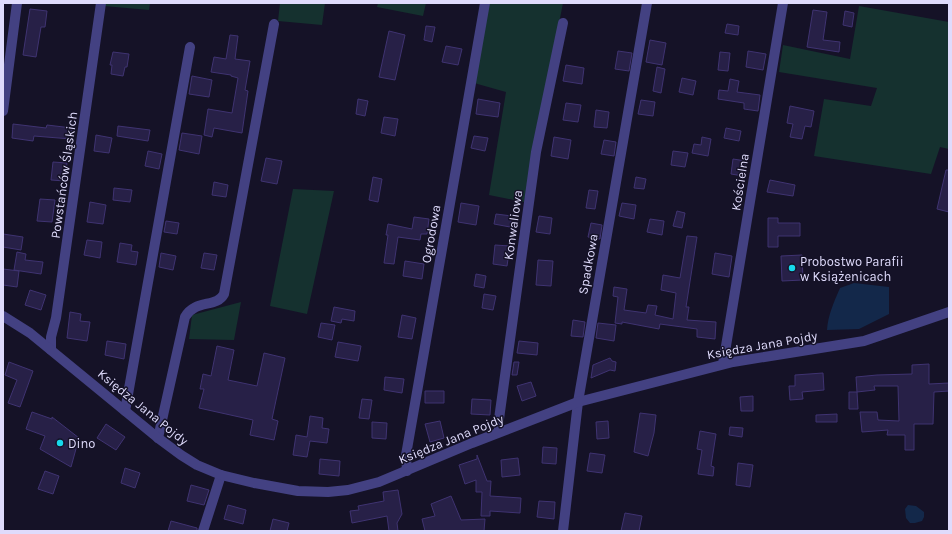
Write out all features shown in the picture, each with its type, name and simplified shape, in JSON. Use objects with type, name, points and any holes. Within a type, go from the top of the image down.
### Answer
[{"type":"street","points":[[3,111],[17,3]]},
{"type":"street","name":"Powstańców Śląskich","points":[[51,350],[51,337],[56,318],[101,3]]},
{"type":"street","name":"Ogrodowa","points":[[407,470],[406,456],[484,3]]},
{"type":"street","name":"Spadkowa","points":[[563,531],[578,402],[647,3]]},
{"type":"street","name":"Kościelna","points":[[723,364],[783,3]]},
{"type":"street","name":"Konwaliowa","points":[[500,432],[499,418],[536,152],[563,23]]},
{"type":"street","points":[[158,438],[185,317],[188,311],[198,306],[219,300],[224,294],[274,24]]},
{"type":"street","points":[[125,411],[190,47]]},
{"type":"street","name":"Księdza Jana Pojdy","points":[[3,316],[24,329],[158,438],[193,463],[221,475],[254,484],[313,492],[333,492],[368,486],[578,402],[723,364],[864,341],[949,312]]},
{"type":"street","points":[[203,531],[221,475]]},
{"type":"green space","points":[[105,3],[150,3],[149,10],[104,6]]},
{"type":"green space","points":[[280,3],[325,3],[322,25],[278,21]]},
{"type":"green space","points":[[378,3],[426,3],[423,16],[377,7]]},
{"type":"green space","points":[[488,3],[563,3],[524,202],[489,195],[506,92],[474,83]]},
{"type":"green space","points":[[859,6],[949,22],[949,149],[940,147],[931,174],[814,156],[824,99],[871,106],[877,88],[779,72],[783,45],[850,59]]},
{"type":"green space","points":[[293,189],[334,191],[307,314],[270,306]]},
{"type":"green space","points":[[241,302],[234,340],[189,339],[192,315]]},
{"type":"water","points":[[854,283],[889,287],[889,314],[859,329],[827,330],[830,314],[840,288]]},
{"type":"water","points":[[908,505],[916,506],[924,512],[922,521],[910,523],[906,518],[905,509]]},
{"type":"building","points":[[30,9],[47,11],[45,27],[41,27],[36,57],[23,55]]},
{"type":"building","points":[[813,10],[827,12],[823,40],[840,42],[839,52],[807,47]]},
{"type":"building","points":[[845,11],[854,13],[852,27],[843,25]]},
{"type":"building","points":[[727,24],[739,26],[738,35],[725,33]]},
{"type":"building","points":[[426,26],[435,27],[432,42],[424,40]]},
{"type":"building","points":[[389,31],[405,35],[395,80],[379,77]]},
{"type":"building","points":[[230,35],[238,36],[235,59],[250,61],[245,90],[248,91],[242,133],[214,128],[212,137],[204,135],[208,109],[232,113],[238,78],[231,75],[211,72],[214,57],[226,59]]},
{"type":"building","points":[[650,40],[666,43],[662,65],[646,62]]},
{"type":"building","points":[[446,46],[462,49],[458,65],[442,62]]},
{"type":"building","points":[[618,51],[632,53],[629,71],[615,69]]},
{"type":"building","points":[[748,51],[766,54],[763,70],[746,67]]},
{"type":"building","points":[[113,52],[129,54],[127,67],[125,67],[123,76],[111,74],[112,65],[110,65]]},
{"type":"building","points":[[720,52],[730,53],[728,71],[718,70]]},
{"type":"building","points":[[566,65],[584,68],[582,84],[563,81]]},
{"type":"building","points":[[657,67],[665,69],[661,93],[653,91]]},
{"type":"building","points":[[192,76],[212,80],[209,97],[189,94]]},
{"type":"building","points":[[682,78],[696,81],[693,95],[679,92]]},
{"type":"building","points":[[730,79],[739,81],[737,92],[760,95],[758,111],[744,109],[744,103],[718,99],[719,90],[728,91]]},
{"type":"building","points":[[358,99],[368,101],[365,116],[356,114]]},
{"type":"building","points":[[478,99],[500,103],[498,117],[476,114]]},
{"type":"building","points":[[641,100],[655,102],[653,116],[638,114]]},
{"type":"building","points":[[566,103],[581,105],[578,122],[563,120]]},
{"type":"building","points":[[790,106],[814,111],[811,127],[805,126],[802,139],[790,137],[793,124],[787,123]]},
{"type":"building","points":[[596,110],[609,112],[607,128],[594,127]]},
{"type":"building","points":[[384,117],[398,119],[395,136],[381,133]]},
{"type":"building","points":[[13,124],[46,128],[47,125],[72,128],[71,139],[34,136],[33,141],[12,138]]},
{"type":"building","points":[[118,126],[150,130],[148,141],[117,136]]},
{"type":"building","points":[[726,128],[741,131],[739,141],[724,138]]},
{"type":"building","points":[[182,133],[202,136],[199,154],[179,150]]},
{"type":"building","points":[[96,135],[112,138],[109,153],[94,151]]},
{"type":"building","points":[[474,136],[488,138],[485,151],[471,148]]},
{"type":"building","points":[[554,137],[571,140],[568,159],[551,156]]},
{"type":"building","points":[[702,137],[711,139],[708,156],[692,153],[694,144],[701,145]]},
{"type":"building","points":[[604,140],[616,142],[614,156],[601,154]]},
{"type":"building","points":[[148,151],[162,154],[159,169],[145,166]]},
{"type":"building","points":[[673,151],[688,153],[685,167],[671,165]]},
{"type":"building","points":[[266,158],[282,161],[277,184],[261,181]]},
{"type":"building","points":[[733,159],[746,161],[743,176],[731,174]]},
{"type":"building","points":[[53,162],[67,163],[65,181],[51,180]]},
{"type":"building","points":[[946,170],[949,170],[949,212],[937,209]]},
{"type":"building","points":[[373,177],[382,179],[378,202],[369,200]]},
{"type":"building","points":[[636,177],[646,179],[644,189],[634,188]]},
{"type":"building","points":[[770,180],[795,185],[793,196],[767,192]]},
{"type":"building","points":[[214,182],[228,185],[226,197],[212,195]]},
{"type":"building","points":[[114,188],[132,190],[130,202],[113,200]]},
{"type":"building","points":[[589,190],[598,191],[595,209],[586,208]]},
{"type":"building","points":[[40,199],[55,200],[52,222],[37,221]]},
{"type":"building","points":[[90,202],[106,205],[103,224],[87,222]]},
{"type":"building","points":[[461,203],[479,206],[476,225],[458,222]]},
{"type":"building","points":[[622,203],[636,205],[634,219],[619,216]]},
{"type":"building","points":[[677,211],[685,213],[682,228],[673,226]]},
{"type":"building","points":[[496,214],[512,216],[510,227],[494,224]]},
{"type":"building","points":[[539,216],[552,218],[550,234],[536,232]]},
{"type":"building","points":[[414,217],[429,219],[427,234],[421,234],[420,240],[398,237],[394,264],[384,263],[388,224],[412,229]]},
{"type":"building","points":[[768,218],[778,218],[778,223],[800,223],[800,236],[778,236],[778,247],[768,247]]},
{"type":"building","points":[[650,219],[664,221],[662,235],[647,232]]},
{"type":"building","points":[[166,221],[179,223],[177,234],[164,232]]},
{"type":"building","points":[[591,223],[602,225],[600,239],[588,237]]},
{"type":"building","points":[[3,234],[23,237],[21,250],[3,247]]},
{"type":"building","points":[[687,236],[697,237],[686,307],[689,307],[687,320],[716,322],[715,339],[697,337],[697,329],[660,324],[659,329],[622,322],[622,324],[615,323],[618,297],[613,296],[614,287],[627,289],[624,310],[646,313],[648,305],[657,306],[655,315],[673,319],[676,293],[661,290],[663,275],[680,278]]},
{"type":"building","points":[[87,240],[102,242],[100,258],[84,255]]},
{"type":"building","points":[[120,243],[132,245],[131,251],[138,252],[136,265],[117,262]]},
{"type":"building","points":[[495,245],[510,246],[507,266],[493,264]]},
{"type":"building","points":[[17,252],[26,254],[25,260],[43,262],[41,274],[14,270]]},
{"type":"building","points":[[161,253],[176,256],[173,270],[159,267]]},
{"type":"building","points":[[204,253],[217,255],[214,270],[201,268]]},
{"type":"building","points":[[715,253],[732,256],[729,277],[712,274]]},
{"type":"building","name":"Probostwo Parafii w Książenicach","points":[[802,255],[803,280],[782,281],[781,256]]},
{"type":"building","points":[[538,260],[553,261],[551,286],[536,285]]},
{"type":"building","points":[[405,261],[424,264],[422,279],[403,276]]},
{"type":"building","points":[[3,269],[19,271],[17,287],[3,285]]},
{"type":"building","points":[[476,274],[486,276],[484,288],[474,286]]},
{"type":"building","points":[[30,290],[46,295],[41,310],[25,305]]},
{"type":"building","points":[[484,294],[496,296],[493,310],[482,308]]},
{"type":"building","points":[[334,307],[355,311],[354,321],[342,319],[341,323],[331,321]]},
{"type":"building","points":[[70,312],[81,314],[80,321],[90,322],[87,341],[67,338]]},
{"type":"building","points":[[402,315],[416,318],[412,339],[398,337]]},
{"type":"building","points":[[573,320],[585,322],[583,337],[571,336]]},
{"type":"building","points":[[321,323],[335,325],[332,340],[318,337]]},
{"type":"building","points":[[598,323],[616,325],[614,341],[596,338]]},
{"type":"building","points":[[107,341],[126,344],[124,359],[105,355]]},
{"type":"building","points":[[519,341],[538,343],[537,355],[517,353]]},
{"type":"building","points":[[338,342],[361,346],[358,361],[335,357]]},
{"type":"building","points":[[217,346],[234,350],[228,380],[257,386],[264,353],[285,358],[272,419],[278,421],[274,440],[250,435],[253,420],[199,408],[204,389],[200,389],[203,374],[211,376]]},
{"type":"building","points":[[610,358],[612,361],[616,362],[615,371],[610,370],[591,378],[593,365]]},
{"type":"building","points":[[9,362],[33,371],[20,407],[8,403],[17,380],[5,375]]},
{"type":"building","points":[[514,362],[519,362],[517,375],[512,375]]},
{"type":"building","points":[[929,364],[929,384],[949,383],[949,391],[934,392],[933,424],[914,424],[914,450],[905,450],[905,435],[887,435],[888,430],[862,432],[860,412],[877,412],[878,420],[899,421],[898,386],[874,386],[875,390],[857,392],[856,377],[912,374],[912,365]]},
{"type":"building","points":[[823,373],[824,390],[802,392],[803,399],[790,400],[789,386],[795,386],[795,375]]},
{"type":"building","points":[[385,377],[404,379],[402,393],[384,390]]},
{"type":"building","points":[[531,382],[536,396],[522,401],[517,386]]},
{"type":"building","points":[[425,391],[444,391],[444,403],[425,403]]},
{"type":"building","points":[[849,392],[857,392],[858,409],[849,409]]},
{"type":"building","points":[[753,396],[753,411],[741,411],[740,397]]},
{"type":"building","points":[[362,399],[372,400],[369,419],[359,418]]},
{"type":"building","points":[[472,399],[491,400],[490,415],[471,414]]},
{"type":"building","name":"Dino","points":[[32,412],[52,419],[52,417],[79,438],[71,467],[40,449],[45,436],[26,429]]},
{"type":"building","points":[[640,413],[656,415],[654,433],[648,456],[634,452]]},
{"type":"building","points":[[837,414],[837,422],[816,422],[816,415]]},
{"type":"building","points":[[310,416],[323,418],[322,428],[329,429],[327,443],[310,441],[307,457],[293,455],[296,435],[307,437]]},
{"type":"building","points":[[440,421],[444,438],[430,442],[425,424]]},
{"type":"building","points":[[608,421],[609,438],[597,439],[596,422]]},
{"type":"building","points":[[372,422],[387,423],[386,439],[372,438]]},
{"type":"building","points":[[106,424],[125,437],[116,450],[97,438]]},
{"type":"building","points":[[730,427],[743,428],[742,437],[729,435]]},
{"type":"building","points":[[700,431],[716,434],[711,466],[714,467],[713,476],[698,474],[702,450],[697,449]]},
{"type":"building","points":[[543,447],[557,448],[556,464],[542,463]]},
{"type":"building","points":[[590,453],[605,455],[602,473],[587,471]]},
{"type":"building","points":[[477,455],[487,481],[491,481],[490,496],[521,498],[520,513],[490,511],[490,516],[481,516],[482,492],[476,492],[476,480],[465,484],[459,465],[477,459]]},
{"type":"building","points":[[518,458],[520,475],[502,477],[501,460]]},
{"type":"building","points":[[320,459],[340,461],[339,476],[319,474]]},
{"type":"building","points":[[738,463],[753,465],[750,487],[736,485]]},
{"type":"building","points":[[125,468],[140,473],[135,488],[121,483]]},
{"type":"building","points":[[45,471],[59,476],[53,494],[38,489]]},
{"type":"building","points":[[191,485],[209,490],[204,505],[187,501]]},
{"type":"building","points":[[398,490],[402,514],[397,523],[398,531],[389,531],[387,516],[352,523],[350,511],[359,510],[358,506],[384,501],[383,492]]},
{"type":"building","points":[[451,496],[461,520],[485,519],[484,531],[425,531],[422,519],[435,516],[431,504]]},
{"type":"building","points":[[539,501],[555,502],[554,519],[537,517]]},
{"type":"building","points":[[228,505],[246,510],[243,524],[224,519]]},
{"type":"building","points":[[625,513],[642,516],[639,531],[621,531]]},
{"type":"building","points":[[273,519],[289,523],[287,531],[270,531]]},
{"type":"building","points":[[171,521],[197,528],[197,531],[168,531]]},
{"type":"place","name":"Probostwo Parafii w Książenicach","points":[[792,268]]},
{"type":"place","name":"Dino","points":[[60,443]]}]
